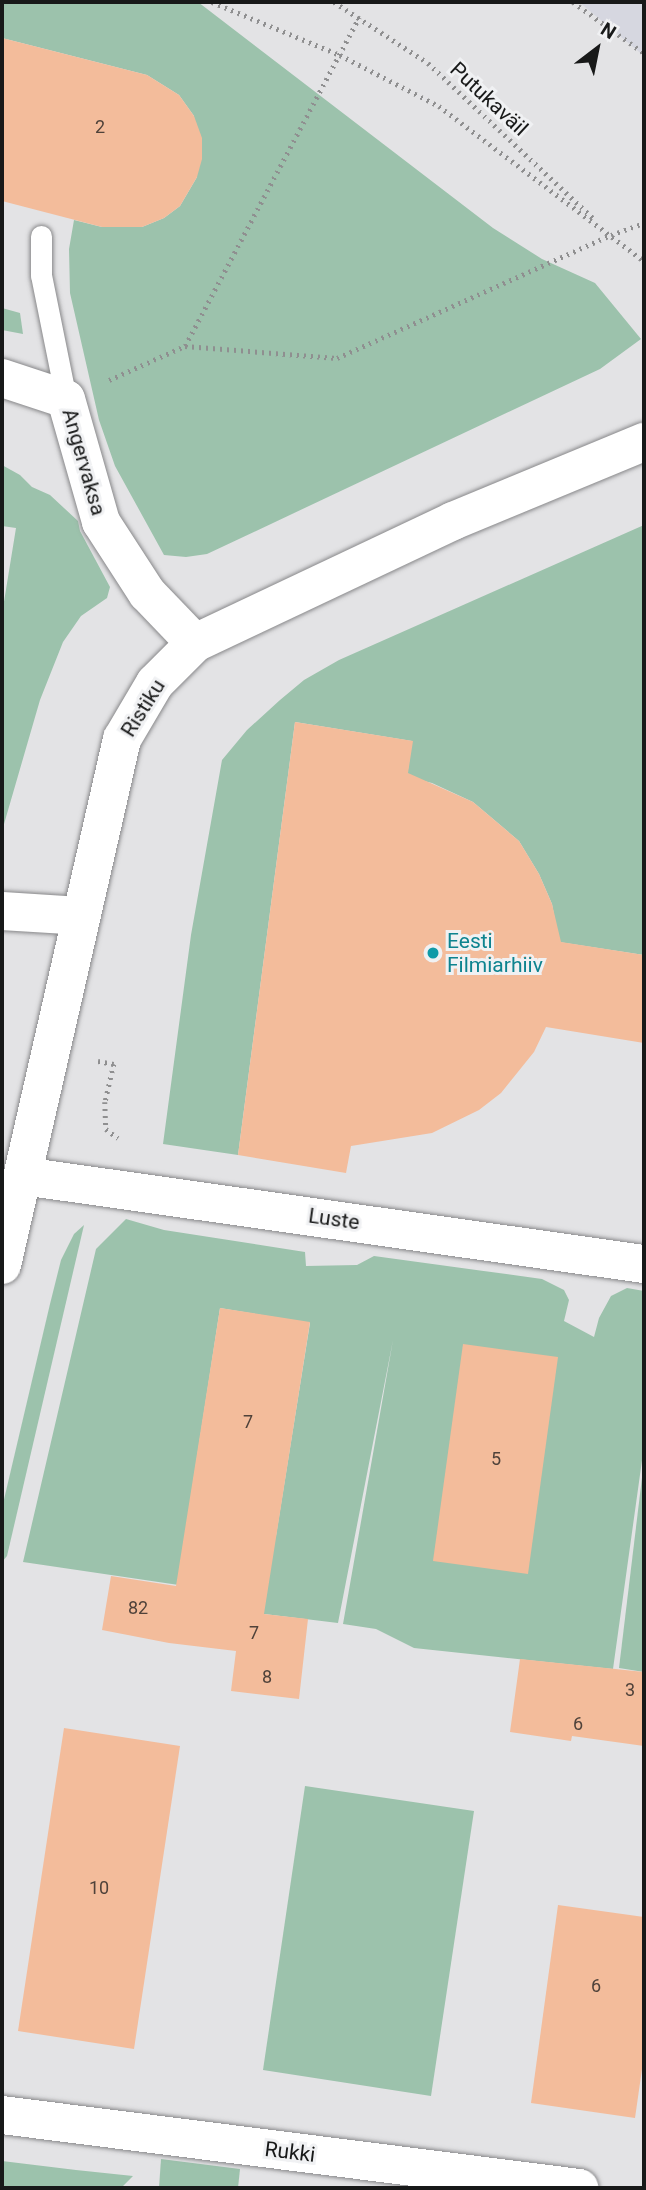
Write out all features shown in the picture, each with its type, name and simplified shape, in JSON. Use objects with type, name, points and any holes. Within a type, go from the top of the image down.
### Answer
[{"type":"street","name":"Angervaksa","points":[[2,378],[66,399],[102,523],[147,593],[195,643]]},
{"type":"street","name":"Ristiku","points":[[2,1265],[121,740],[155,683],[195,643],[453,521],[644,442]]},
{"type":"street","points":[[2,911],[81,916]]},
{"type":"street","name":"Luste","points":[[23,1176],[644,1264]]},
{"type":"street","name":"Rukki","points":[[2,2115],[579,2188]]},
{"type":"lane","points":[[41,236],[41,275],[66,399]]},
{"type":"path","points":[[212,2],[340,55],[439,106],[644,261]]},
{"type":"path","name":"Putukaväil","points":[[334,2],[428,62],[611,235]]},
{"type":"path","points":[[573,2],[644,53]]},
{"type":"path","points":[[185,346],[359,17]]},
{"type":"path","points":[[66,399],[185,346],[337,358],[611,235],[644,223]]},
{"type":"shaded area","points":[[579,2],[644,2],[644,56]]},
{"type":"green space","points":[[2,2],[198,2],[493,228],[542,259],[595,283],[641,339],[600,369],[207,554],[186,557],[164,555],[115,466],[99,420],[70,293],[69,249],[74,220],[102,227],[142,227],[164,218],[180,206],[197,177],[194,116],[179,95],[147,75],[2,38]]},
{"type":"green space","points":[[2,308],[20,313],[23,334],[2,330]]},
{"type":"green space","points":[[2,465],[20,475],[32,487],[50,495],[78,521],[80,531],[110,587],[107,598],[81,616],[63,642],[40,700],[2,831],[2,614],[16,528],[2,526]]},
{"type":"green space","points":[[644,525],[644,955],[559,942],[552,904],[539,874],[519,841],[473,802],[432,783],[407,777],[412,741],[295,722],[238,1155],[163,1144],[191,935],[222,760],[247,730],[280,700],[304,680],[339,660]]},
{"type":"green space","points":[[126,1219],[164,1230],[305,1252],[306,1266],[357,1265],[374,1256],[542,1279],[564,1290],[569,1300],[564,1321],[594,1337],[599,1318],[611,1296],[627,1288],[644,1291],[644,1446],[613,1669],[414,1648],[376,1629],[343,1624],[393,1340],[338,1623],[197,1606],[199,1588],[23,1562],[96,1249]],"holes":[[[220,1308],[310,1323],[276,1536],[187,1522]]]},
{"type":"green space","points":[[84,1225],[7,1556],[2,1562],[2,1508],[50,1304],[61,1260],[74,1234]]},
{"type":"green space","points":[[644,1461],[644,1672],[619,1668]]},
{"type":"green space","points":[[305,1786],[474,1811],[431,2096],[263,2070]]},
{"type":"green space","points":[[161,2159],[240,2169],[238,2188],[159,2188]]},
{"type":"green space","points":[[2,2161],[133,2176],[121,2188],[2,2188]]},
{"type":"building","points":[[2,38],[147,75],[179,95],[194,116],[202,138],[202,159],[197,177],[180,206],[164,218],[142,227],[102,227],[2,201]]},
{"type":"building","points":[[295,722],[413,741],[408,773],[473,802],[519,841],[539,874],[552,904],[561,942],[644,955],[644,1043],[546,1027],[534,1052],[501,1093],[479,1110],[432,1133],[351,1146],[346,1173],[238,1155]]},
{"type":"building","points":[[220,1308],[310,1322],[264,1614],[308,1619],[299,1699],[231,1691],[236,1651],[169,1643],[102,1630],[111,1576],[176,1586]]},
{"type":"building","points":[[463,1344],[558,1357],[528,1574],[433,1561]]},
{"type":"building","points":[[520,1659],[644,1672],[644,1746],[572,1736],[571,1741],[510,1732]]},
{"type":"building","points":[[64,1728],[180,1746],[134,2049],[18,2031]]},
{"type":"building","points":[[558,1905],[644,1917],[644,2055],[635,2118],[531,2103]]},
{"type":"place","name":"Eesti Filmiarhiiv","points":[[433,953]]}]
